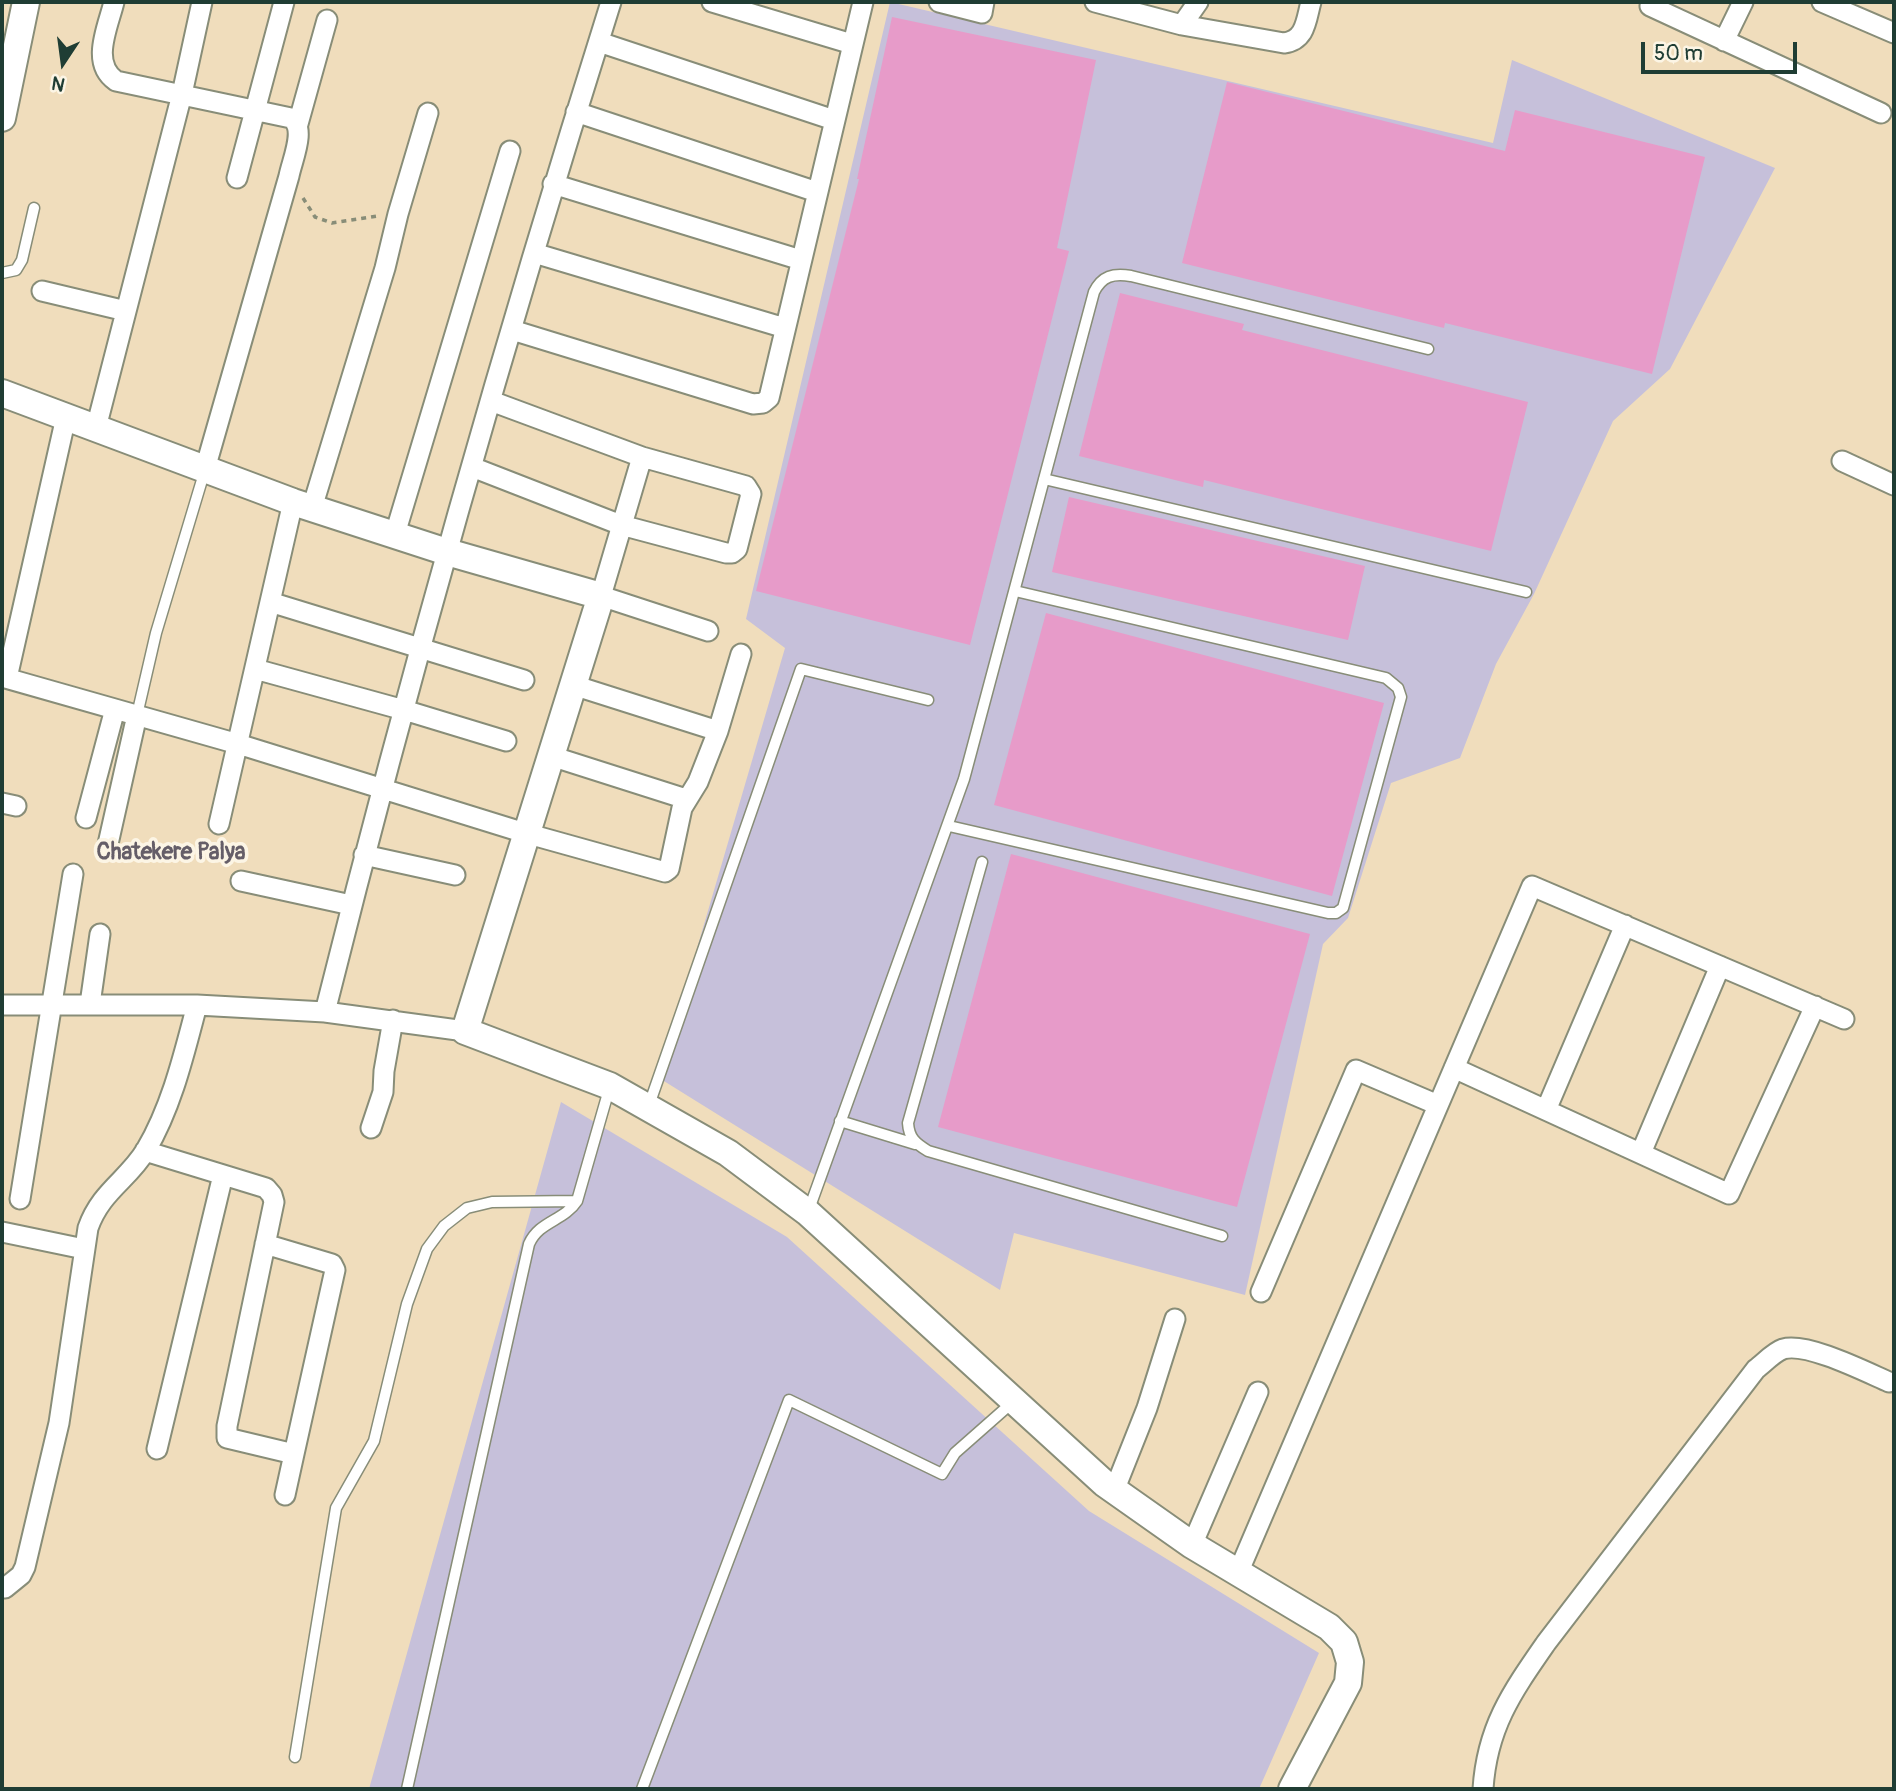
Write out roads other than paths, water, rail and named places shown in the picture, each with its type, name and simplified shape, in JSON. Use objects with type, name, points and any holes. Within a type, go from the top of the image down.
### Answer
[{"type":"street","points":[[2,118],[5,88],[26,2]]},
{"type":"street","points":[[114,2],[101,57],[108,76],[125,85],[182,94],[291,118],[300,129],[205,469]]},
{"type":"street","points":[[96,428],[182,94],[202,2]]},
{"type":"street","points":[[237,177],[284,2]]},
{"type":"street","points":[[325,1012],[381,788],[447,552],[553,184],[611,2]]},
{"type":"street","points":[[712,2],[852,44]]},
{"type":"street","points":[[512,330],[753,404],[763,403],[769,398],[863,2]]},
{"type":"street","points":[[939,2],[982,13],[984,2]]},
{"type":"street","points":[[1095,2],[1182,25],[1284,43],[1301,36],[1311,2]]},
{"type":"street","points":[[1182,25],[1198,2]]},
{"type":"street","points":[[1724,41],[1743,2]]},
{"type":"street","points":[[1822,2],[1894,33]]},
{"type":"street","points":[[1650,6],[1881,113]]},
{"type":"street","points":[[298,124],[327,20]]},
{"type":"street","points":[[599,42],[834,120]]},
{"type":"street","points":[[576,112],[817,192]]},
{"type":"street","points":[[219,824],[270,602],[385,268],[428,113]]},
{"type":"street","points":[[395,534],[510,151]]},
{"type":"street","points":[[553,184],[801,260]]},
{"type":"street","points":[[534,253],[785,328]]},
{"type":"street","points":[[42,291],[126,310]]},
{"type":"street","points":[[2,393],[302,505],[708,631]]},
{"type":"street","points":[[472,467],[621,525],[726,553],[737,549],[751,494],[746,486],[642,457],[491,401]]},
{"type":"street","points":[[66,417],[4,678],[238,744],[525,833],[665,872],[670,869],[682,808],[698,782],[718,731],[741,654]]},
{"type":"street","points":[[465,1031],[642,457]]},
{"type":"street","points":[[1842,461],[1894,485]]},
{"type":"street","points":[[270,602],[524,680]]},
{"type":"street","points":[[255,669],[506,741]]},
{"type":"street","points":[[573,685],[718,731]]},
{"type":"street","points":[[86,818],[115,709]]},
{"type":"street","points":[[108,844],[137,715]]},
{"type":"street","points":[[551,756],[686,799]]},
{"type":"street","points":[[364,855],[455,875]]},
{"type":"street","points":[[20,1199],[73,874]]},
{"type":"street","points":[[241,881],[351,905]]},
{"type":"street","points":[[1238,1573],[1532,886],[1844,1018]]},
{"type":"street","points":[[1546,1110],[1625,925]]},
{"type":"street","points":[[90,1004],[100,934]]},
{"type":"street","points":[[1641,1153],[1720,966]]},
{"type":"street","points":[[2,1005],[197,1005],[325,1012],[465,1031],[610,1086],[727,1153],[807,1212],[1114,1491],[1192,1545],[1329,1628],[1344,1642],[1350,1662],[1348,1683],[1292,1789]]},
{"type":"street","points":[[2,1587],[5,1588],[23,1572],[49,1468],[59,1423],[83,1249],[93,1213],[102,1199],[145,1152],[172,1091],[197,1005]]},
{"type":"street","points":[[1454,1068],[1729,1194],[1815,1006]]},
{"type":"street","points":[[371,1128],[383,1092],[393,1020]]},
{"type":"street","points":[[1261,1292],[1356,1070],[1438,1105]]},
{"type":"street","points":[[145,1152],[266,1188],[272,1195],[274,1202],[227,1426],[227,1438],[294,1454]]},
{"type":"street","points":[[157,1449],[223,1175]]},
{"type":"street","points":[[2,1232],[83,1249]]},
{"type":"street","points":[[265,1244],[332,1264],[335,1270],[285,1495]]},
{"type":"street","points":[[1114,1491],[1147,1408],[1175,1319]]},
{"type":"street","points":[[1483,1789],[1485,1761],[1499,1718],[1518,1683],[1756,1368],[1783,1349],[1807,1350],[1837,1359],[1889,1382]]},
{"type":"street","points":[[1192,1545],[1258,1392]]},
{"type":"lane","points":[[2,273],[16,270],[22,260],[34,208]]},
{"type":"lane","points":[[807,1212],[964,779],[1094,292],[1099,282],[1108,276],[1131,276],[1428,349]]},
{"type":"lane","points":[[137,715],[160,620],[205,469]]},
{"type":"lane","points":[[1044,479],[1526,593]]},
{"type":"lane","points":[[949,825],[1328,913],[1336,913],[1343,908],[1401,697],[1398,688],[1386,678],[1015,591]]},
{"type":"lane","points":[[648,1108],[801,669],[928,700]]},
{"type":"lane","points":[[916,1144],[909,1135],[908,1123],[982,862]]},
{"type":"lane","points":[[407,1789],[529,1244],[540,1227],[566,1214],[577,1202],[610,1086]]},
{"type":"lane","points":[[840,1121],[916,1144],[928,1151],[1222,1236]]},
{"type":"lane","points":[[295,1757],[336,1508],[374,1441],[407,1304],[427,1249],[444,1226],[467,1208],[492,1202],[577,1202]]},
{"type":"lane","points":[[642,1789],[789,1399],[942,1474],[955,1453],[1014,1401]]},
{"type":"district","name":"Chatekere Palya","points":[[171,853]]}]
